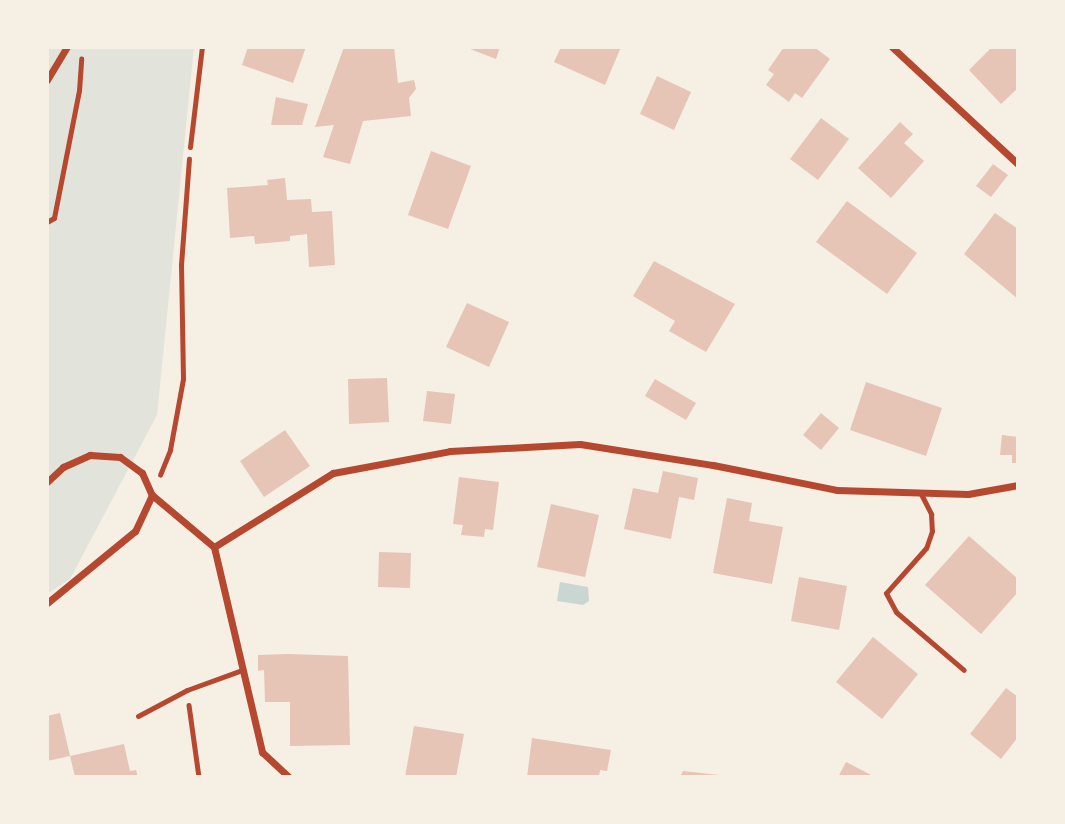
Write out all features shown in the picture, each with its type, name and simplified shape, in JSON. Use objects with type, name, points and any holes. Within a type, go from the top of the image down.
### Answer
[{"type":"street","points":[[47,80],[67,47]]},
{"type":"street","points":[[892,47],[1018,164]]},
{"type":"street","points":[[214,547],[333,473],[450,451],[580,444],[713,464],[837,490],[968,494],[1018,485]]},
{"type":"street","points":[[47,482],[63,467],[90,455],[120,457],[142,473],[152,495],[214,547],[262,752],[289,777]]},
{"type":"street","points":[[47,604],[135,531],[152,495]]},
{"type":"lane","points":[[190,147],[202,47]]},
{"type":"lane","points":[[920,492],[931,514],[932,531],[926,548],[889,585],[888,603],[964,670]]},
{"type":"lane","points":[[138,716],[187,690],[242,670]]},
{"type":"path","points":[[47,222],[54,218],[79,91],[81,47]]},
{"type":"path","points":[[152,495],[170,450],[183,379],[181,265],[190,147]]},
{"type":"path","points":[[187,690],[200,777]]},
{"type":"shaded area","points":[[47,47],[194,47],[157,415],[70,579],[47,594]]},
{"type":"shaded area","points":[[560,582],[588,587],[589,601],[583,605],[557,601]]},
{"type":"building","points":[[248,47],[306,47],[293,83],[242,65]]},
{"type":"building","points":[[344,47],[394,47],[398,83],[414,80],[416,89],[409,98],[411,116],[363,121],[350,164],[323,157],[334,125],[315,127]]},
{"type":"building","points":[[465,47],[500,47],[496,59]]},
{"type":"building","points":[[561,47],[621,47],[605,85],[554,62]]},
{"type":"building","points":[[784,47],[814,47],[830,59],[802,98],[795,93],[789,102],[766,85],[774,74],[768,70]]},
{"type":"building","points":[[992,47],[1018,47],[1018,88],[1001,104],[969,70]]},
{"type":"building","points":[[657,76],[691,92],[674,130],[640,114]]},
{"type":"building","points":[[276,97],[308,104],[302,125],[271,125]]},
{"type":"building","points":[[821,118],[849,139],[818,180],[790,159]]},
{"type":"building","points":[[900,122],[913,134],[904,143],[924,161],[891,198],[858,168]]},
{"type":"building","points":[[431,151],[471,166],[448,229],[408,215]]},
{"type":"building","points":[[993,164],[1008,175],[991,197],[976,186]]},
{"type":"building","points":[[285,178],[287,200],[311,199],[312,212],[332,211],[335,265],[309,267],[307,234],[290,236],[290,241],[255,244],[254,236],[230,238],[227,188],[268,185],[267,180]]},
{"type":"building","points":[[847,201],[917,253],[887,294],[816,242]]},
{"type":"building","points":[[995,213],[1018,229],[1018,299],[964,254]]},
{"type":"building","points":[[654,261],[735,304],[706,352],[669,331],[675,321],[633,296]]},
{"type":"building","points":[[467,303],[509,322],[489,367],[446,347]]},
{"type":"building","points":[[387,378],[389,422],[349,424],[348,379]]},
{"type":"building","points":[[655,379],[696,403],[686,420],[645,396]]},
{"type":"building","points":[[866,382],[942,408],[926,456],[850,430]]},
{"type":"building","points":[[427,391],[455,394],[451,424],[423,421]]},
{"type":"building","points":[[821,413],[839,428],[821,450],[803,435]]},
{"type":"building","points":[[285,430],[310,466],[264,497],[240,461]]},
{"type":"building","points":[[1002,435],[1018,437],[1018,463],[1012,463],[1012,455],[1000,455]]},
{"type":"building","points":[[663,471],[698,478],[694,500],[679,497],[671,539],[624,529],[633,488],[658,493]]},
{"type":"building","points":[[459,477],[499,482],[493,530],[485,529],[484,537],[461,535],[463,525],[453,524]]},
{"type":"building","points":[[727,498],[752,503],[749,521],[783,527],[772,584],[713,573]]},
{"type":"building","points":[[551,504],[599,515],[585,577],[537,567]]},
{"type":"building","points":[[969,536],[1018,579],[1018,592],[981,634],[925,585]]},
{"type":"building","points":[[379,552],[411,553],[410,588],[378,587]]},
{"type":"building","points":[[799,577],[847,586],[839,630],[791,621]]},
{"type":"building","points":[[873,637],[918,674],[882,719],[836,682]]},
{"type":"building","points":[[258,655],[348,656],[350,745],[290,746],[290,702],[265,702],[264,670],[258,671]]},
{"type":"building","points":[[1006,688],[1018,697],[1018,737],[1001,759],[970,734]]},
{"type":"building","points":[[60,713],[70,756],[47,761],[47,716]]},
{"type":"building","points":[[414,726],[464,734],[456,777],[405,777]]},
{"type":"building","points":[[532,738],[611,750],[607,771],[600,770],[599,777],[527,777]]},
{"type":"building","points":[[124,744],[130,771],[136,770],[138,777],[75,777],[70,756]]},
{"type":"building","points":[[846,762],[875,777],[838,777]]},
{"type":"building","points":[[683,771],[719,775],[680,777]]}]
